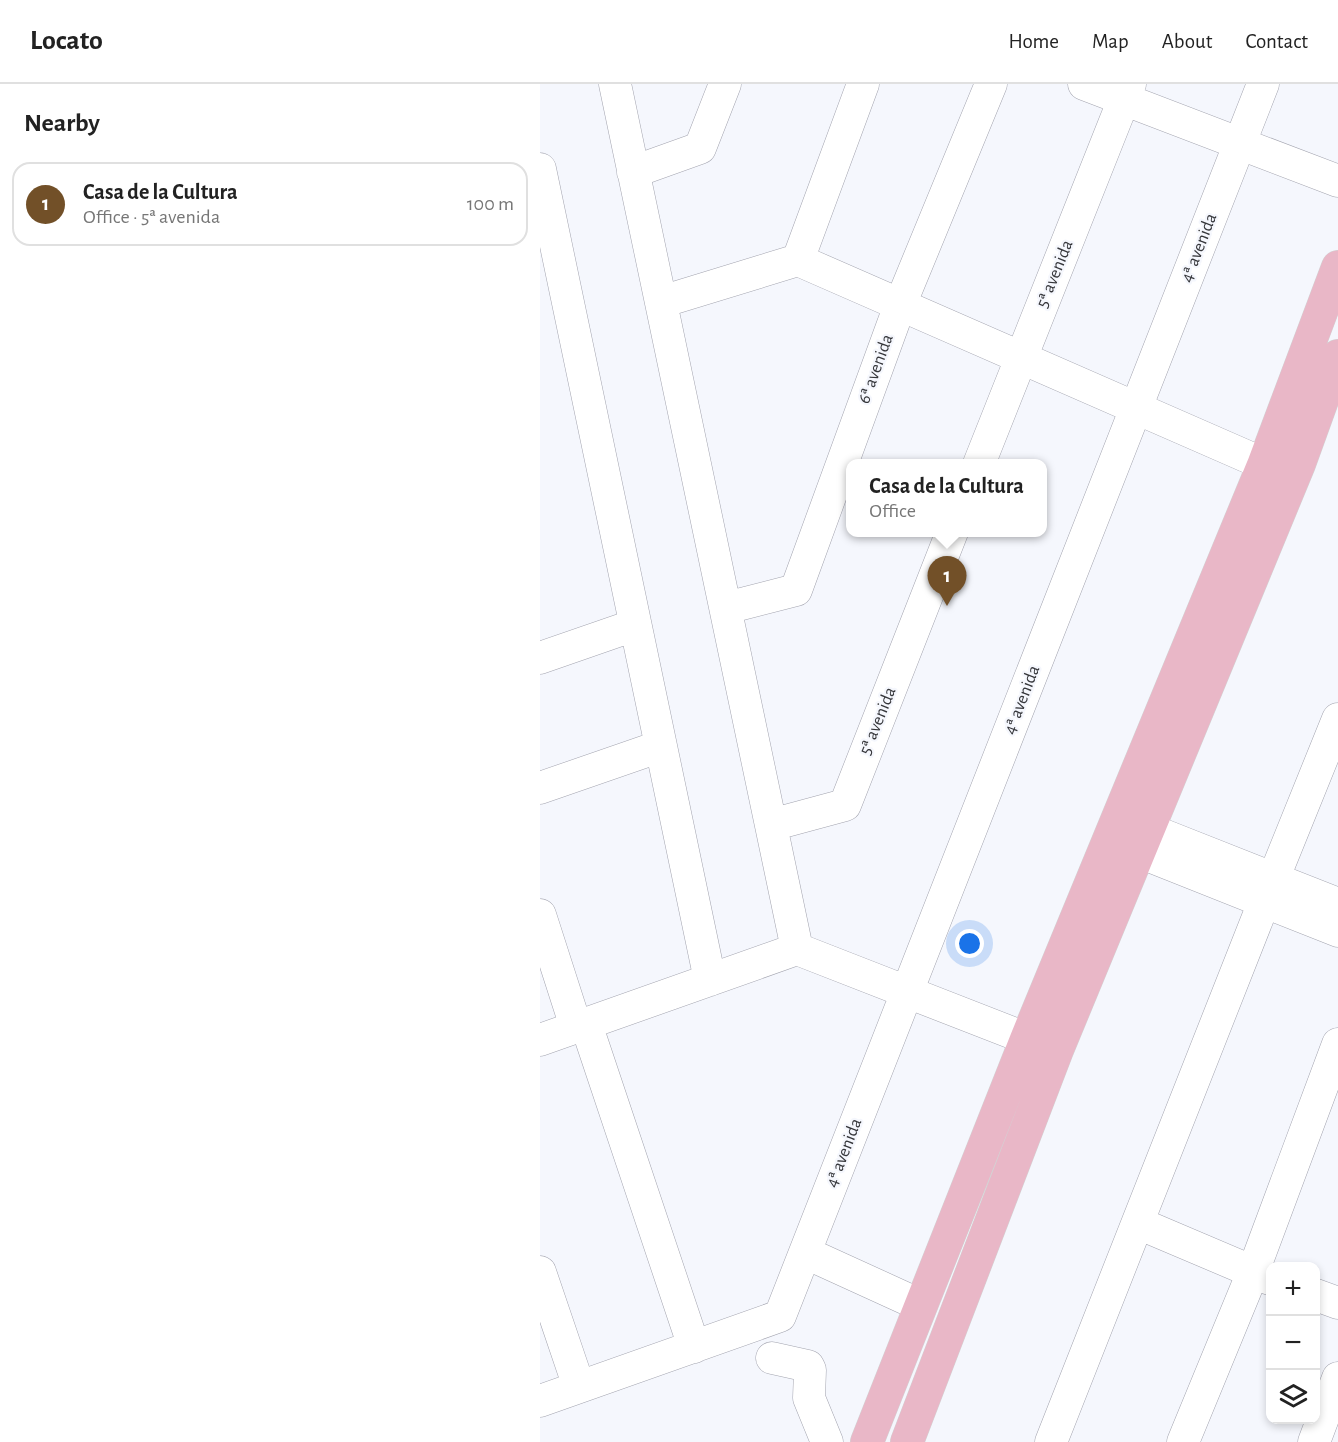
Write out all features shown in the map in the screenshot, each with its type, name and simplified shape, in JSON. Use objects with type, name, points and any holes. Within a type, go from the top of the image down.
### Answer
[{"type":"main road","points":[[867,1442],[1027,1038],[1264,464],[1338,267]]},
{"type":"main road","points":[[907,1442],[1057,1050],[1299,464],[1338,356]]},
{"type":"street","points":[[615,84],[797,949]]},
{"type":"street","points":[[633,172],[700,148],[724,84]]},
{"type":"street","points":[[798,260],[863,84]]},
{"type":"street","name":"6ª avenida","points":[[726,608],[796,590],[900,305],[991,84]]},
{"type":"street","points":[[1084,84],[1127,92],[1240,144],[1338,181]]},
{"type":"street","name":"4ª avenida","points":[[693,1347],[780,1316],[1263,84]]},
{"type":"street","name":"5ª avenida","points":[[981,459],[1127,92]]},
{"type":"street","points":[[540,170],[710,980]]},
{"type":"street","points":[[661,303],[798,260],[1264,464]]},
{"type":"street","name":"5ª avenida","points":[[771,825],[845,805],[950,537]]},
{"type":"street","points":[[540,658],[635,625]]},
{"type":"street","points":[[1050,1442],[1338,719]]},
{"type":"street","points":[[540,788],[661,746]]},
{"type":"street","points":[[1144,841],[1268,890],[1338,932]]},
{"type":"street","points":[[1268,890],[1338,904]]},
{"type":"street","points":[[540,915],[581,1025],[693,1347],[540,1401]]},
{"type":"street","points":[[540,1040],[797,949],[1057,1050]]},
{"type":"street","points":[[1183,1442],[1262,1276],[1338,1044]]},
{"type":"street","points":[[1138,1223],[1262,1276]]},
{"type":"street","points":[[817,1258],[920,1305]]},
{"type":"street","points":[[540,1272],[579,1387]]},
{"type":"street","points":[[1320,1296],[1338,1303]]},
{"type":"street","points":[[772,1358],[808,1366],[810,1370],[809,1398],[827,1442]]},
{"type":"street","points":[[1314,1442],[1338,1378]]},
{"type":"place","name":"Casa de la Cultura","points":[[947,606]]}]
